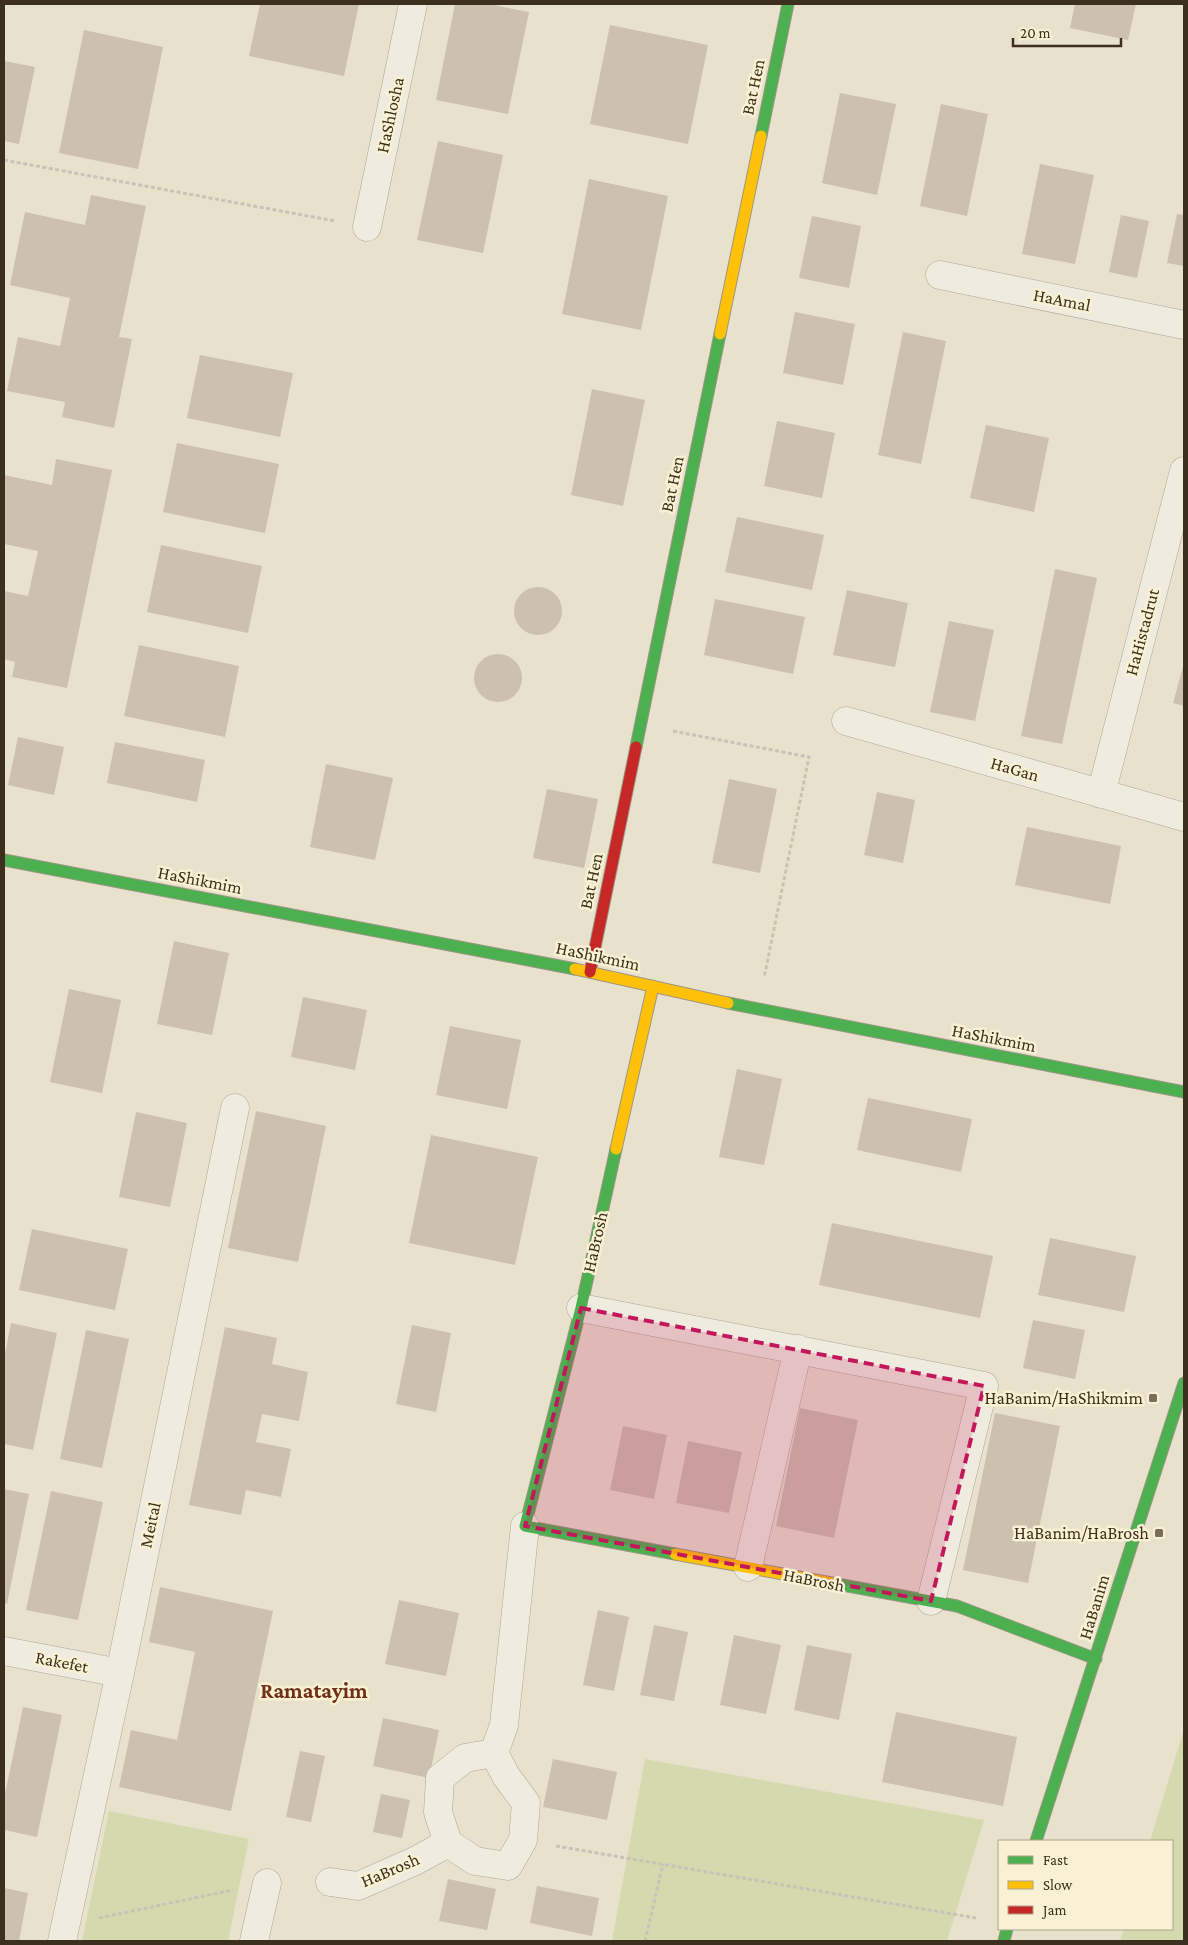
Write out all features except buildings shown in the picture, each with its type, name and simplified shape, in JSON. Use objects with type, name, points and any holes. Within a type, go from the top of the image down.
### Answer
[{"type":"street","name":"HaShlosha","points":[[368,227],[413,4]]},
{"type":"street","name":"Bat Hen","points":[[590,972],[788,4]]},
{"type":"street","name":"HaAmal","points":[[940,275],[1184,325]]},
{"type":"street","name":"HaHistadrut","points":[[1101,794],[1184,471]]},
{"type":"street","name":"HaGan","points":[[846,721],[1184,817]]},
{"type":"street","name":"HaShikmim","points":[[4,860],[590,972],[758,1010],[1184,1092]]},
{"type":"street","name":"HaBrosh","points":[[494,1753],[504,1725],[525,1526],[581,1308],[652,986]]},
{"type":"street","name":"Meital","points":[[64,1933],[120,1673],[235,1108]]},
{"type":"street","points":[[581,1308],[984,1386],[931,1601]]},
{"type":"street","points":[[748,1567],[798,1350]]},
{"type":"street","name":"HaBanim","points":[[1036,1840],[1184,1383]]},
{"type":"street","name":"HaBrosh","points":[[525,1526],[957,1606],[1096,1659]]},
{"type":"street","name":"Rakefet","points":[[4,1651],[120,1673]]},
{"type":"street","points":[[494,1753],[506,1776],[526,1803],[523,1840],[508,1866],[475,1861],[448,1843],[438,1812],[440,1778],[464,1758],[494,1753]]},
{"type":"street","name":"HaBrosh","points":[[330,1882],[358,1886],[415,1861],[448,1843]]},
{"type":"street","points":[[254,1941],[266,1883]]},
{"type":"path","points":[[4,160],[368,227]]},
{"type":"path","points":[[640,724],[809,756],[758,1010]]},
{"type":"path","points":[[523,1840],[980,1919]]},
{"type":"path","points":[[645,1941],[663,1864]]},
{"type":"path","points":[[64,1933],[266,1883]]},
{"type":"highlighted area","points":[[581,1308],[984,1386],[931,1601],[525,1526]]},
{"type":"green space","points":[[1184,1729],[1184,1941],[1120,1941],[1124,1930],[1173,1930],[1173,1840],[1150,1840]]},
{"type":"green space","points":[[645,1759],[984,1820],[947,1941],[612,1941]]},
{"type":"green space","points":[[109,1811],[249,1839],[228,1941],[82,1941]]},
{"type":"traffic: fast","points":[[761,136],[788,4]]},
{"type":"traffic: fast","points":[[636,747],[720,334]]},
{"type":"traffic: fast","points":[[4,860],[575,969]]},
{"type":"traffic: fast","points":[[728,1003],[1184,1092]]},
{"type":"traffic: fast","points":[[616,1149],[581,1308],[525,1526],[675,1554]]},
{"type":"traffic: fast","points":[[1036,1840],[1184,1383]]},
{"type":"traffic: fast","points":[[837,1584],[957,1606],[1096,1659]]},
{"type":"traffic: fast","points":[[1004,1941],[1007,1930]]},
{"type":"traffic: slow","points":[[720,334],[761,136]]},
{"type":"traffic: slow","points":[[575,969],[728,1003]]},
{"type":"traffic: slow","points":[[616,1149],[653,986]]},
{"type":"traffic: slow","points":[[675,1554],[837,1584]]},
{"type":"traffic: jam","points":[[590,972],[636,747]]},
{"type":"place","name":"HaBanim/HaShikmim","points":[[1153,1398]]},
{"type":"place","name":"HaBanim/HaBrosh","points":[[1159,1533]]},
{"type":"district","name":"Ramatayim","points":[[314,1690]]}]
